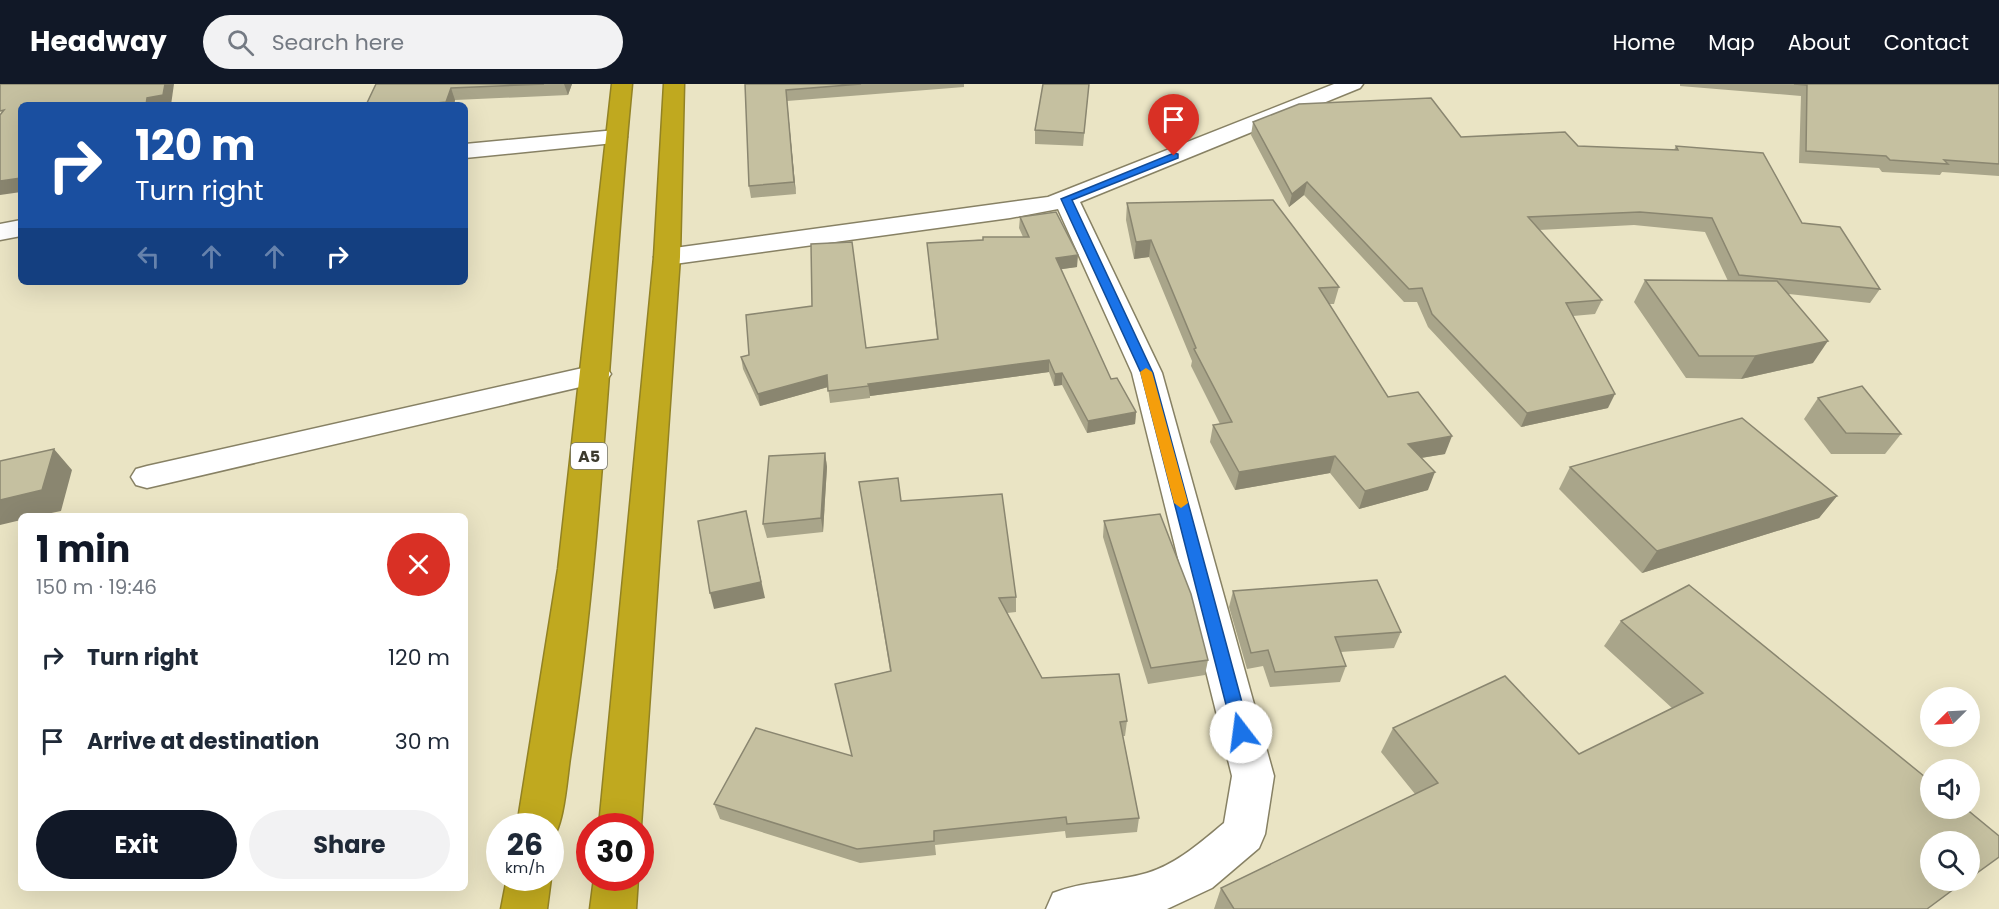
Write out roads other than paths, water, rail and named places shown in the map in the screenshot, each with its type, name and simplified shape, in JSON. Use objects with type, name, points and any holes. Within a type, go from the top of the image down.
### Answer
[{"type":"highway","name":"A5","points":[[540,813],[584,509],[622,84]]},
{"type":"highway","points":[[621,813],[667,257],[674,84]]},
{"type":"highway","points":[[524,909],[527,891]]},
{"type":"highway","points":[[613,909],[615,891]]},
{"type":"street","points":[[667,257],[1011,211],[1066,199],[1353,84]]},
{"type":"street","points":[[468,151],[616,137]]},
{"type":"street","points":[[1066,199],[1147,373],[1253,776],[1244,834],[1197,873],[1151,894],[1069,909]]},
{"type":"street","points":[[0,232],[18,229]]},
{"type":"street","points":[[147,477],[596,374]]}]
